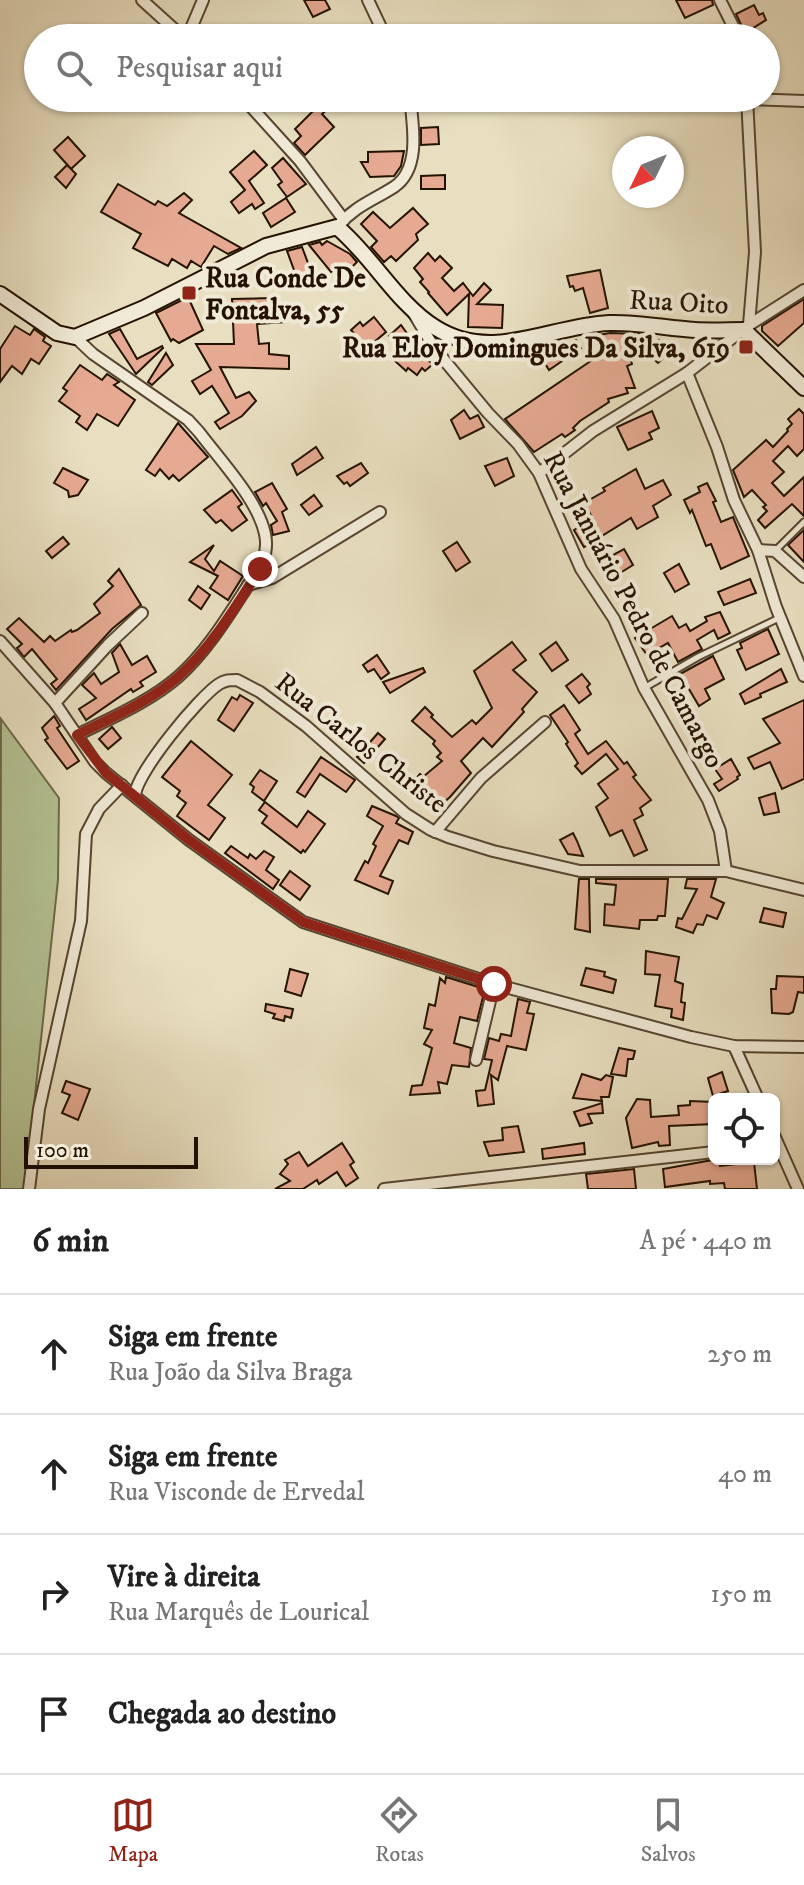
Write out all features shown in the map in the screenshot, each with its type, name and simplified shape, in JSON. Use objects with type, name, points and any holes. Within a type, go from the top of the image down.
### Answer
[{"type":"main road","name":"Rua Oito","points":[[341,224],[413,311],[448,335],[475,344],[510,342],[576,327],[611,323],[696,330],[746,327]]},
{"type":"main road","points":[[0,294],[57,333],[75,337],[144,308],[266,246],[341,224]]},
{"type":"main road","points":[[746,327],[804,388]]},
{"type":"street","points":[[142,0],[170,24]]},
{"type":"street","points":[[192,24],[203,0]]},
{"type":"street","points":[[368,0],[379,24]]},
{"type":"street","points":[[720,0],[732,24]]},
{"type":"street","points":[[780,100],[804,101]]},
{"type":"street","points":[[256,112],[300,161],[341,224],[370,199],[392,188],[407,173],[412,154],[410,112]]},
{"type":"street","points":[[746,327],[755,252],[748,112]]},
{"type":"street","points":[[539,473],[593,431],[687,373],[746,327],[804,290]]},
{"type":"street","name":"Rua Januário Pedro de Camargo","points":[[413,311],[435,349],[518,444],[539,473],[577,560],[614,619],[644,688],[708,800],[720,831],[726,871]]},
{"type":"street","points":[[75,337],[93,354],[188,420],[251,503],[263,526],[266,547],[260,569],[206,646],[177,678],[140,702],[77,735]]},
{"type":"street","points":[[687,373],[717,447],[734,500],[758,550],[780,618],[804,676]]},
{"type":"street","points":[[248,585],[272,578],[380,512]]},
{"type":"street","points":[[758,550],[775,551],[804,577]]},
{"type":"street","points":[[55,703],[142,613]]},
{"type":"street","points":[[0,641],[55,703],[95,762],[189,840],[303,922],[578,1009],[734,1046],[804,1047]]},
{"type":"street","name":"Rua Carlos Christe","points":[[135,795],[141,776],[196,707],[218,685],[237,680],[260,692],[306,726],[383,795],[435,832],[485,849],[580,871],[726,871],[804,890]]},
{"type":"street","points":[[435,832],[481,778],[545,722]]},
{"type":"street","points":[[29,1189],[39,1109],[81,921],[86,834],[99,809],[122,785]]},
{"type":"street","points":[[476,1060],[494,984]]},
{"type":"street","points":[[734,1046],[755,1093]]},
{"type":"street","points":[[780,1152],[798,1189]]},
{"type":"street","points":[[384,1189],[708,1153]]},
{"type":"lane","points":[[775,551],[804,522]]},
{"type":"lane","points":[[644,688],[698,657],[780,618]]},
{"type":"green space","points":[[1,719],[59,798],[58,880],[25,1189],[0,1189]]},
{"type":"building","points":[[304,0],[325,0],[330,9],[313,17]]},
{"type":"building","points":[[676,0],[712,0],[713,5],[685,18]]},
{"type":"building","points":[[754,5],[766,20],[760,24],[741,24],[736,14]]},
{"type":"building","points":[[312,112],[324,112],[322,114],[334,127],[305,155],[294,143],[301,136],[295,129]]},
{"type":"building","points":[[438,127],[439,144],[421,145],[421,128]]},
{"type":"building","points":[[68,137],[85,156],[71,169],[54,150]]},
{"type":"building","points":[[254,151],[267,165],[249,181],[264,203],[255,209],[252,204],[239,213],[231,202],[245,190],[230,172]]},
{"type":"building","points":[[404,151],[401,166],[394,176],[370,177],[361,162],[368,162],[368,152]]},
{"type":"building","points":[[283,158],[306,184],[287,197],[278,185],[282,182],[272,168]]},
{"type":"building","points":[[67,165],[76,174],[66,188],[55,177]]},
{"type":"building","points":[[445,175],[445,189],[421,189],[421,176]]},
{"type":"building","points":[[118,184],[155,205],[158,201],[167,206],[184,193],[192,200],[179,213],[241,248],[228,254],[214,246],[201,267],[191,261],[187,268],[172,259],[168,266],[133,248],[141,234],[101,212]]},
{"type":"building","points":[[286,198],[295,212],[271,227],[263,213]]},
{"type":"building","points":[[413,208],[428,224],[416,234],[418,240],[396,261],[391,256],[384,262],[371,247],[377,241],[361,224],[373,212],[390,228]]},
{"type":"building","points":[[327,241],[350,254],[357,262],[343,276],[340,272],[337,275],[334,270],[331,272],[309,245],[320,242],[322,245]]},
{"type":"building","points":[[302,247],[314,279],[300,286],[287,251]]},
{"type":"building","points":[[428,253],[435,261],[440,256],[452,268],[442,278],[454,291],[463,283],[473,296],[484,283],[491,290],[477,304],[503,305],[502,328],[468,327],[469,294],[447,315],[420,282],[423,279],[414,268]]},
{"type":"building","points":[[600,270],[608,308],[590,313],[583,288],[575,291],[573,286],[570,287],[567,276]]},
{"type":"building","points":[[188,297],[203,330],[179,343],[173,339],[171,341],[156,313]]},
{"type":"building","points":[[274,298],[285,322],[257,324],[259,344],[269,343],[269,354],[289,356],[289,369],[220,367],[236,398],[249,392],[256,401],[242,416],[220,429],[215,422],[229,413],[212,386],[200,394],[192,381],[211,370],[196,344],[234,344],[232,299]]},
{"type":"building","points":[[804,299],[804,323],[778,346],[762,331],[762,326]]},
{"type":"building","points":[[374,317],[386,332],[367,348],[351,330],[360,322],[363,326]]},
{"type":"building","points":[[401,325],[433,364],[425,371],[422,368],[417,375],[408,368],[406,371],[395,361],[403,353],[389,336]]},
{"type":"building","points":[[15,326],[30,335],[34,329],[51,346],[39,364],[31,359],[22,374],[12,366],[0,382],[0,349]]},
{"type":"building","points":[[120,329],[137,359],[163,348],[136,374],[109,334]]},
{"type":"building","points":[[640,334],[644,345],[650,339],[654,344],[659,340],[669,353],[658,363],[645,351],[629,355],[632,364],[627,366],[635,388],[626,388],[628,393],[608,399],[609,402],[580,421],[573,428],[575,430],[565,437],[562,434],[534,452],[505,419],[604,352],[593,336]]},
{"type":"building","points":[[576,340],[581,348],[549,370],[535,347],[558,342],[562,348]]},
{"type":"building","points":[[166,353],[173,365],[152,385],[148,382]]},
{"type":"building","points":[[80,365],[102,380],[107,374],[119,382],[114,385],[135,400],[118,426],[97,414],[87,430],[76,422],[80,416],[59,401],[67,391],[63,388]]},
{"type":"building","points":[[799,409],[804,414],[804,449],[797,456],[788,446],[773,461],[784,472],[772,483],[784,496],[804,477],[804,516],[792,504],[765,528],[758,520],[767,511],[763,507],[766,505],[752,490],[744,497],[733,470],[766,440],[773,447],[792,424],[788,419]]},
{"type":"building","points":[[464,410],[470,419],[478,415],[484,427],[460,439],[451,420]]},
{"type":"building","points":[[652,411],[659,428],[649,433],[652,439],[628,450],[617,427]]},
{"type":"building","points":[[178,423],[208,457],[179,481],[173,475],[169,479],[160,469],[155,476],[146,470]]},
{"type":"building","points":[[316,447],[323,458],[297,475],[292,464]]},
{"type":"building","points":[[507,458],[514,476],[495,486],[485,466]]},
{"type":"building","points":[[361,463],[368,473],[350,486],[337,476]]},
{"type":"building","points":[[63,468],[88,480],[78,495],[69,497],[68,491],[54,483]]},
{"type":"building","points":[[636,469],[645,489],[663,480],[671,495],[653,506],[658,517],[637,529],[631,518],[584,547],[574,530],[593,519],[584,503]]},
{"type":"building","points":[[272,483],[287,509],[282,512],[289,531],[273,535],[271,525],[277,521],[255,492]]},
{"type":"building","points":[[707,483],[721,522],[733,517],[749,556],[721,569],[711,544],[706,546],[692,510],[690,513],[684,500],[700,492],[698,487]]},
{"type":"building","points":[[232,490],[242,504],[238,507],[247,520],[232,531],[221,520],[216,523],[204,510]]},
{"type":"building","points":[[314,495],[322,506],[309,515],[301,505]]},
{"type":"building","points":[[804,530],[804,562],[788,545]]},
{"type":"building","points":[[63,537],[69,544],[52,558],[46,551]]},
{"type":"building","points":[[457,542],[470,562],[456,571],[443,551]]},
{"type":"building","points":[[214,545],[205,559],[214,571],[220,561],[243,576],[228,600],[210,588],[218,576],[190,562]]},
{"type":"building","points":[[624,549],[633,565],[612,578],[600,562]]},
{"type":"building","points":[[679,564],[689,584],[675,592],[664,573]]},
{"type":"building","points":[[119,569],[141,605],[112,629],[56,690],[51,684],[57,679],[32,649],[24,657],[17,648],[22,644],[7,629],[19,618],[44,642],[50,636],[55,641],[71,630],[77,630],[100,613],[94,604],[113,586],[108,581]]},
{"type":"building","points":[[750,579],[756,593],[724,605],[718,592]]},
{"type":"building","points":[[198,586],[210,595],[201,609],[189,600]]},
{"type":"building","points":[[720,612],[730,633],[718,639],[714,630],[697,640],[702,649],[678,662],[668,643],[647,655],[635,638],[672,616],[679,628],[686,624],[690,631],[707,621],[705,617]]},
{"type":"building","points":[[768,629],[779,654],[746,670],[737,650],[742,648],[740,643]]},
{"type":"building","points":[[512,642],[526,660],[513,670],[537,692],[522,709],[524,712],[492,747],[483,738],[461,761],[471,773],[450,797],[442,804],[438,799],[426,807],[408,787],[420,774],[423,777],[442,761],[437,757],[441,753],[433,744],[435,741],[412,721],[425,707],[452,737],[472,720],[476,724],[492,708],[474,671]]},
{"type":"building","points":[[556,642],[568,660],[552,671],[540,654]]},
{"type":"building","points":[[120,644],[132,665],[147,656],[156,672],[140,682],[143,686],[133,692],[131,689],[86,720],[79,709],[96,698],[82,685],[94,673],[101,684],[119,672],[112,653]]},
{"type":"building","points":[[377,655],[389,673],[381,679],[374,669],[368,672],[363,665]]},
{"type":"building","points":[[713,656],[724,679],[705,689],[710,699],[699,706],[680,674]]},
{"type":"building","points":[[423,668],[425,672],[390,693],[383,682]]},
{"type":"building","points":[[781,669],[787,682],[745,704],[740,694]]},
{"type":"building","points":[[582,674],[590,684],[587,687],[591,694],[579,703],[566,686]]},
{"type":"building","points":[[240,695],[253,703],[234,731],[218,720],[232,697],[237,700]]},
{"type":"building","points":[[804,700],[804,779],[782,789],[770,762],[754,769],[748,758],[780,743],[763,719]]},
{"type":"building","points":[[564,705],[580,730],[575,734],[588,754],[606,741],[624,764],[627,762],[636,775],[633,777],[651,800],[640,808],[643,815],[634,820],[647,850],[634,856],[622,830],[610,836],[596,807],[608,798],[598,784],[618,769],[606,754],[582,774],[575,766],[578,763],[566,744],[568,742],[550,715]]},
{"type":"building","points":[[54,716],[60,726],[57,728],[79,761],[67,769],[45,740],[48,738],[42,728]]},
{"type":"building","points":[[112,727],[121,738],[108,749],[99,739]]},
{"type":"building","points":[[378,733],[385,739],[364,763],[357,757]]},
{"type":"building","points":[[191,741],[232,775],[208,805],[225,818],[209,840],[177,816],[186,803],[177,796],[180,791],[162,777]]},
{"type":"building","points":[[321,757],[355,780],[346,792],[320,774],[305,797],[297,792]]},
{"type":"building","points":[[731,759],[740,775],[719,791],[714,784],[722,779],[715,769]]},
{"type":"building","points":[[260,770],[277,781],[264,801],[252,792],[254,787],[250,784]]},
{"type":"building","points":[[775,793],[779,812],[764,815],[759,798]]},
{"type":"building","points":[[265,802],[297,827],[308,811],[325,824],[305,852],[303,850],[301,853],[262,823],[267,816],[259,810]]},
{"type":"building","points":[[372,806],[396,816],[399,818],[396,823],[413,832],[408,844],[399,840],[380,876],[393,881],[388,894],[355,880],[365,861],[368,863],[376,846],[373,844],[383,826],[367,816]]},
{"type":"building","points":[[573,833],[583,856],[568,854],[560,840]]},
{"type":"building","points":[[231,846],[248,858],[250,854],[256,859],[264,851],[274,857],[266,870],[279,880],[273,889],[225,853]]},
{"type":"building","points":[[290,871],[310,886],[300,900],[280,885]]},
{"type":"building","points":[[579,879],[589,879],[590,932],[575,929]]},
{"type":"building","points":[[596,879],[668,879],[665,916],[658,916],[657,920],[640,920],[639,929],[604,925],[605,904],[614,905],[616,885],[596,883]]},
{"type":"building","points":[[687,879],[716,879],[711,897],[724,903],[717,919],[707,915],[703,925],[697,924],[693,933],[676,927],[678,918],[682,919],[697,889],[685,888]]},
{"type":"building","points":[[764,908],[786,913],[783,927],[760,922]]},
{"type":"building","points":[[646,951],[679,957],[675,981],[683,984],[683,1020],[671,1017],[672,1009],[655,1006],[660,975],[645,974]]},
{"type":"building","points":[[586,968],[605,972],[604,976],[616,980],[613,993],[581,985]]},
{"type":"building","points":[[290,969],[308,974],[301,996],[285,991]]},
{"type":"building","points":[[777,976],[804,977],[804,993],[798,992],[793,1012],[789,1014],[772,1013],[771,989],[776,989]]},
{"type":"building","points":[[446,977],[485,989],[477,1021],[460,1017],[454,1043],[471,1048],[469,1067],[452,1065],[447,1084],[438,1082],[440,1093],[410,1095],[412,1086],[422,1085],[432,1048],[424,1044],[432,1030],[424,1028],[429,1004],[435,1006],[440,978],[445,983]]},
{"type":"building","points":[[518,999],[530,1002],[527,1013],[534,1014],[526,1050],[507,1046],[498,1080],[491,1075],[494,1104],[478,1106],[476,1091],[485,1090],[492,1060],[484,1059],[489,1038],[499,1041],[501,1034],[511,1036]]},
{"type":"building","points":[[266,1004],[293,1009],[291,1018],[285,1016],[284,1021],[273,1018],[275,1014],[265,1011]]},
{"type":"building","points":[[619,1048],[635,1051],[633,1059],[628,1059],[626,1076],[611,1074]]},
{"type":"building","points":[[722,1072],[728,1091],[712,1093],[708,1078]]},
{"type":"building","points":[[582,1074],[601,1080],[606,1075],[613,1077],[609,1097],[601,1097],[602,1101],[573,1098]]},
{"type":"building","points":[[66,1081],[90,1089],[78,1120],[62,1113],[70,1095],[62,1092]]},
{"type":"building","points":[[637,1099],[650,1100],[651,1117],[679,1115],[678,1106],[690,1105],[690,1101],[708,1102],[708,1124],[669,1126],[670,1145],[659,1146],[658,1142],[632,1148],[626,1118]]},
{"type":"building","points":[[602,1103],[603,1113],[588,1114],[592,1123],[580,1126],[574,1112]]},
{"type":"building","points":[[518,1126],[524,1152],[489,1156],[484,1142],[503,1140],[502,1128]]},
{"type":"building","points":[[342,1143],[354,1162],[350,1165],[358,1178],[346,1186],[337,1172],[319,1184],[317,1180],[303,1189],[275,1189],[290,1181],[280,1174],[288,1164],[285,1160],[299,1152],[308,1166]]},
{"type":"building","points":[[584,1143],[585,1154],[543,1159],[542,1149]]},
{"type":"building","points":[[708,1161],[708,1165],[754,1165],[757,1189],[725,1189],[724,1183],[710,1184],[710,1181],[665,1187],[663,1169]]},
{"type":"building","points":[[634,1169],[636,1189],[588,1189],[586,1174]]},
{"type":"place","name":"Rua Conde De Fontalva, 55","points":[[189,293]]},
{"type":"place","name":"Rua Eloy Domingues Da Silva, 619","points":[[746,347]]},
{"type":"route","points":[[260,569],[206,646],[177,678],[140,702],[77,735],[106,773],[189,840],[303,922],[494,984]]}]
